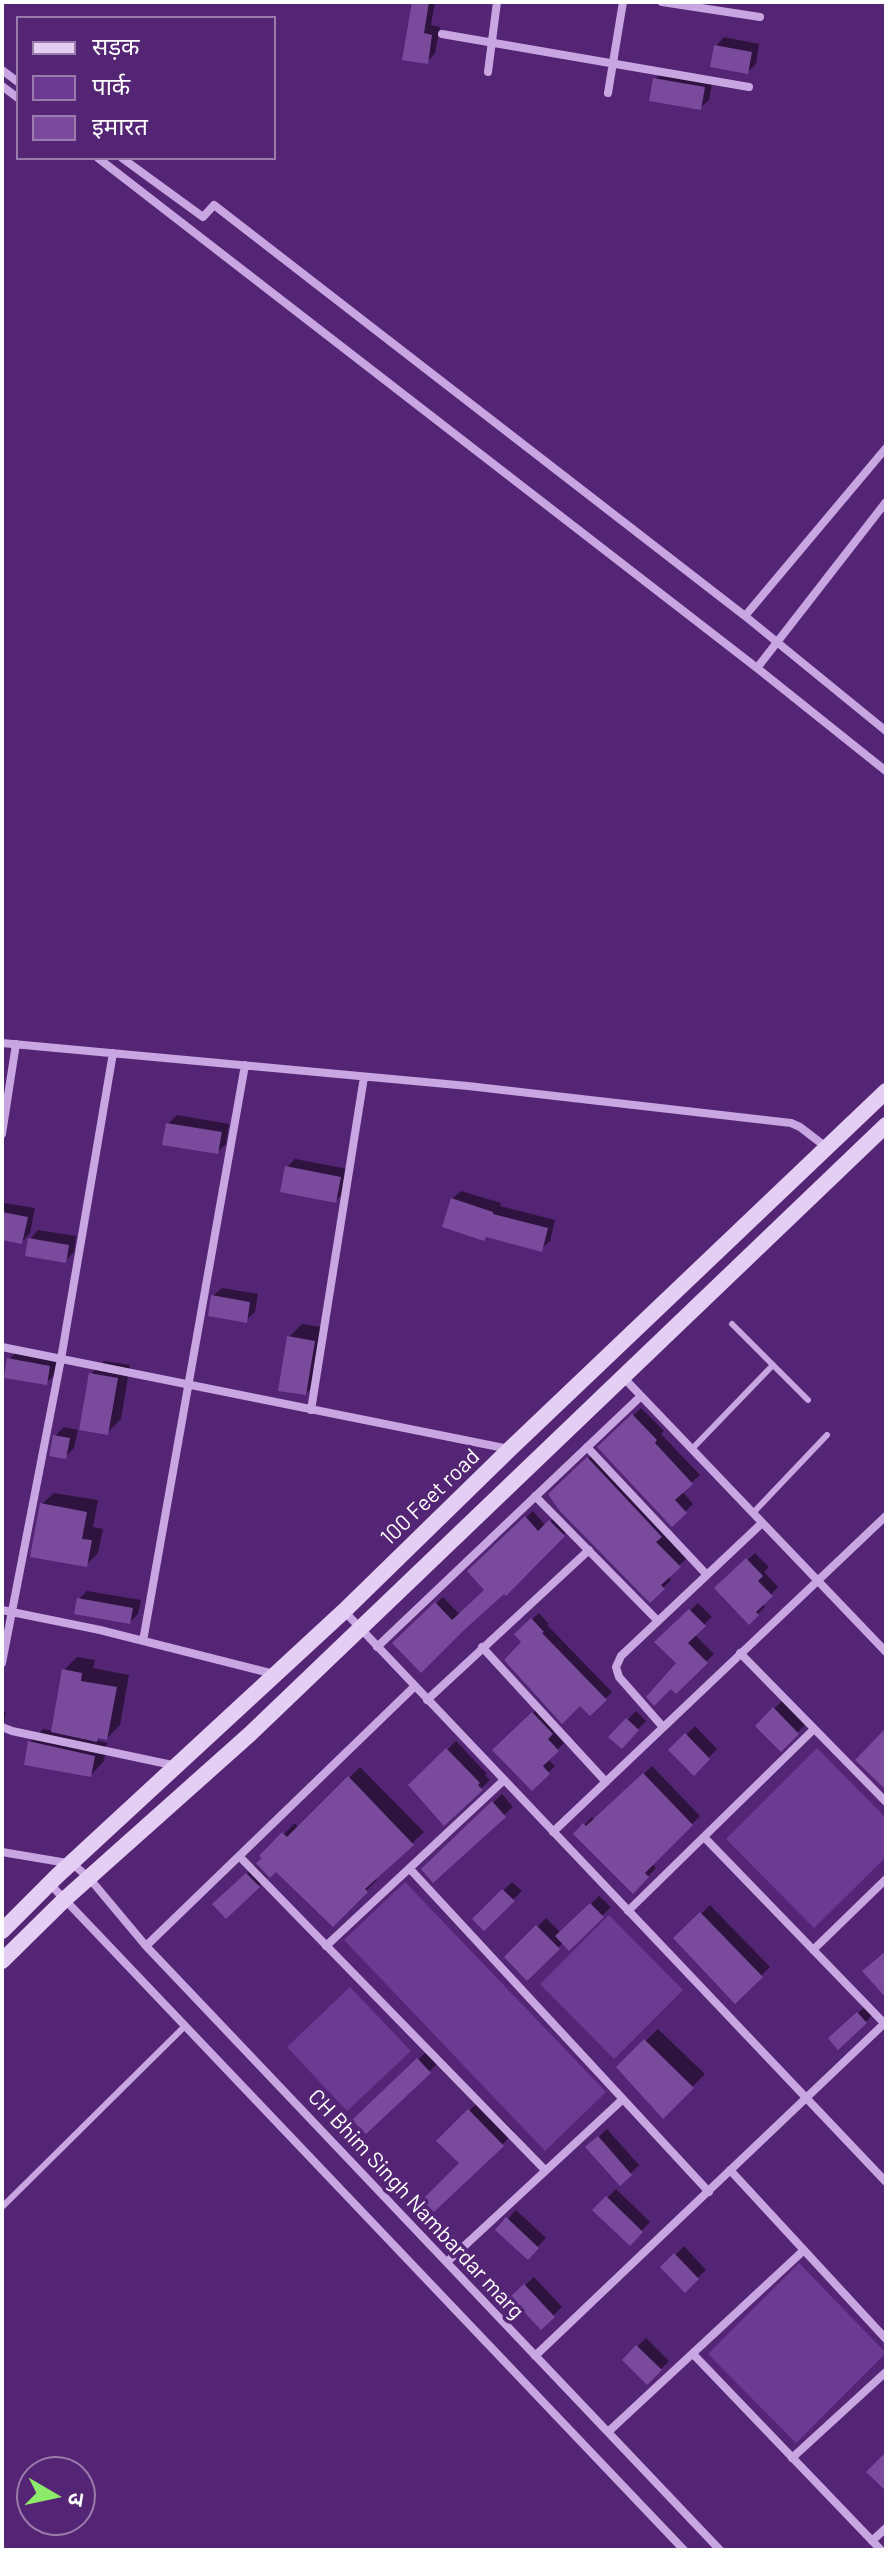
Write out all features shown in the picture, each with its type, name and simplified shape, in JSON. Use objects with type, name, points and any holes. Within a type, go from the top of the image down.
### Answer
[{"type":"street","points":[[488,72],[497,2]]},
{"type":"street","points":[[608,93],[623,2]]},
{"type":"street","points":[[662,2],[760,17]]},
{"type":"street","points":[[442,34],[749,87]]},
{"type":"street","points":[[101,160],[886,771]]},
{"type":"street","points":[[125,160],[203,217],[214,205],[745,616],[886,731]]},
{"type":"street","points":[[745,616],[886,448]]},
{"type":"street","points":[[757,668],[886,502]]},
{"type":"street","points":[[2,1043],[364,1077],[791,1123],[826,1147]]},
{"type":"street","points":[[2,1134],[16,1044]]},
{"type":"street","points":[[2,1663],[7,1611],[61,1359],[113,1053]]},
{"type":"street","points":[[143,1641],[245,1065]]},
{"type":"street","points":[[311,1410],[364,1077]]},
{"type":"street","name":"100 Feet road","points":[[2,1931],[49,1883],[344,1611],[886,1091]]},
{"type":"street","name":"100 Feet road","points":[[2,1961],[65,1899],[250,1734],[886,1125]]},
{"type":"street","points":[[2,1347],[510,1449]]},
{"type":"street","points":[[622,1376],[886,1652]]},
{"type":"street","points":[[377,1647],[641,1396]]},
{"type":"street","points":[[587,1447],[707,1575]]},
{"type":"street","points":[[535,1496],[658,1621]]},
{"type":"street","points":[[553,1832],[886,1516]]},
{"type":"street","points":[[663,1727],[625,1686],[616,1667],[621,1656],[762,1523]]},
{"type":"street","points":[[427,1700],[589,1550]]},
{"type":"street","points":[[7,1611],[275,1674]]},
{"type":"street","points":[[344,1611],[886,2182]]},
{"type":"street","points":[[482,1647],[606,1782]]},
{"type":"street","points":[[740,1653],[886,1802]]},
{"type":"street","points":[[146,1946],[415,1686]]},
{"type":"street","points":[[2,1727],[177,1766]]},
{"type":"street","points":[[628,1911],[814,1729]]},
{"type":"street","points":[[326,1946],[504,1780]]},
{"type":"street","points":[[535,2356],[885,2022],[704,1837]]},
{"type":"street","points":[[2,1852],[73,1864]]},
{"type":"street","points":[[239,1856],[545,2170]]},
{"type":"street","name":"CH Bhim Singh Nambardar marg","points":[[73,1864],[90,1879],[146,1946],[720,2550]]},
{"type":"street","points":[[410,1869],[709,2192]]},
{"type":"street","points":[[813,1950],[886,1879]]},
{"type":"street","name":"CH Bhim Singh Nambardar marg","points":[[49,1883],[684,2550]]},
{"type":"street","points":[[447,2262],[623,2099]]},
{"type":"street","points":[[730,2170],[886,2339]]},
{"type":"street","points":[[608,2432],[804,2250]]},
{"type":"street","points":[[693,2354],[881,2550]]},
{"type":"street","points":[[792,2458],[886,2372]]},
{"type":"street","points":[[872,2541],[886,2528]]},
{"type":"lane","points":[[732,1324],[808,1400]]},
{"type":"lane","points":[[692,1449],[773,1365]]},
{"type":"lane","points":[[753,1513],[827,1435]]},
{"type":"lane","points":[[2,2207],[185,2026]]},
{"type":"green space","points":[[817,1748],[886,1818],[886,1857],[814,1928],[726,1839]]},
{"type":"green space","points":[[405,1882],[606,2092],[545,2151],[344,1940]]},
{"type":"green space","points":[[609,1915],[683,1990],[614,2059],[540,1984]]},
{"type":"green space","points":[[350,1987],[411,2051],[347,2111],[287,2047]]},
{"type":"green space","points":[[799,2263],[886,2353],[796,2443],[708,2354]]},
{"type":"building","points":[[412,2],[429,2],[424,33],[432,35],[428,64],[402,60]]},
{"type":"building","points":[[714,45],[752,52],[748,74],[710,67]]},
{"type":"building","points":[[653,78],[705,87],[701,110],[649,101]]},
{"type":"building","points":[[166,1123],[222,1132],[218,1154],[162,1145]]},
{"type":"building","points":[[285,1166],[341,1177],[336,1203],[280,1192]]},
{"type":"building","points":[[451,1198],[493,1214],[548,1228],[542,1252],[486,1237],[484,1241],[442,1227]]},
{"type":"building","points":[[2,1212],[28,1217],[22,1244],[2,1240]]},
{"type":"building","points":[[28,1238],[69,1245],[66,1263],[25,1256]]},
{"type":"building","points":[[211,1295],[250,1302],[247,1323],[208,1316]]},
{"type":"building","points":[[287,1336],[315,1341],[306,1395],[278,1391]]},
{"type":"building","points":[[7,1358],[50,1366],[47,1385],[4,1378]]},
{"type":"building","points":[[89,1373],[118,1378],[108,1435],[79,1430]]},
{"type":"building","points":[[632,1414],[693,1484],[675,1500],[687,1513],[672,1527],[597,1447]]},
{"type":"building","points":[[53,1435],[70,1438],[66,1459],[49,1456]]},
{"type":"building","points":[[587,1457],[662,1537],[656,1542],[681,1567],[661,1585],[665,1589],[650,1603],[559,1510],[548,1494]]},
{"type":"building","points":[[40,1503],[87,1512],[82,1539],[92,1540],[87,1567],[30,1557]]},
{"type":"building","points":[[525,1516],[538,1531],[549,1520],[565,1536],[506,1596],[504,1594],[463,1631],[421,1673],[392,1643],[435,1602],[452,1620],[484,1590],[467,1571]]},
{"type":"building","points":[[746,1558],[763,1576],[758,1581],[773,1596],[756,1612],[759,1615],[749,1625],[714,1588]]},
{"type":"building","points":[[77,1598],[133,1608],[130,1624],[74,1614]]},
{"type":"building","points":[[689,1609],[706,1626],[688,1643],[708,1663],[676,1694],[671,1689],[654,1706],[646,1697],[676,1663],[654,1642]]},
{"type":"building","points":[[531,1618],[607,1700],[590,1716],[580,1706],[562,1724],[504,1660],[521,1642],[514,1634]]},
{"type":"building","points":[[62,1669],[82,1673],[81,1681],[117,1687],[107,1740],[98,1738],[97,1742],[51,1732]]},
{"type":"building","points":[[773,1707],[799,1734],[781,1752],[755,1726]]},
{"type":"building","points":[[532,1712],[553,1734],[548,1739],[559,1751],[543,1766],[550,1774],[532,1791],[492,1750]]},
{"type":"building","points":[[626,1718],[639,1730],[622,1749],[608,1737]]},
{"type":"building","points":[[886,1728],[886,1790],[855,1760]]},
{"type":"building","points":[[685,1733],[710,1759],[694,1776],[668,1750]]},
{"type":"building","points":[[28,1741],[95,1756],[91,1777],[24,1765]]},
{"type":"building","points":[[446,1748],[483,1790],[444,1826],[408,1785]]},
{"type":"building","points":[[643,1773],[693,1825],[645,1873],[649,1877],[633,1894],[573,1834],[583,1823],[586,1826]]},
{"type":"building","points":[[348,1776],[414,1845],[365,1889],[368,1892],[333,1927],[276,1872],[270,1878],[256,1863],[282,1832],[287,1837]]},
{"type":"building","points":[[492,1801],[506,1817],[433,1883],[421,1869]]},
{"type":"building","points":[[246,1873],[260,1887],[226,1919],[212,1904]]},
{"type":"building","points":[[502,1889],[515,1901],[484,1931],[472,1919]]},
{"type":"building","points":[[590,1903],[604,1917],[569,1951],[555,1936]]},
{"type":"building","points":[[700,1912],[763,1977],[735,2004],[673,1938]]},
{"type":"building","points":[[536,1925],[560,1949],[527,1981],[504,1957]]},
{"type":"building","points":[[886,1951],[886,1998],[862,1971]]},
{"type":"building","points":[[857,2012],[867,2023],[838,2050],[828,2038]]},
{"type":"building","points":[[644,2039],[694,2088],[663,2119],[616,2067]]},
{"type":"building","points":[[417,2058],[431,2073],[366,2134],[352,2120]]},
{"type":"building","points":[[468,2109],[504,2146],[434,2212],[422,2200],[459,2163],[436,2141]]},
{"type":"building","points":[[598,2136],[632,2175],[620,2186],[585,2147]]},
{"type":"building","points":[[606,2196],[643,2232],[630,2246],[592,2210]]},
{"type":"building","points":[[506,2217],[539,2248],[528,2260],[495,2230]]},
{"type":"building","points":[[674,2253],[699,2279],[685,2293],[660,2267]]},
{"type":"building","points":[[524,2284],[555,2317],[541,2330],[510,2297]]},
{"type":"building","points":[[636,2345],[662,2370],[647,2385],[622,2360]]},
{"type":"building","points":[[886,2452],[886,2491],[866,2472]]}]
